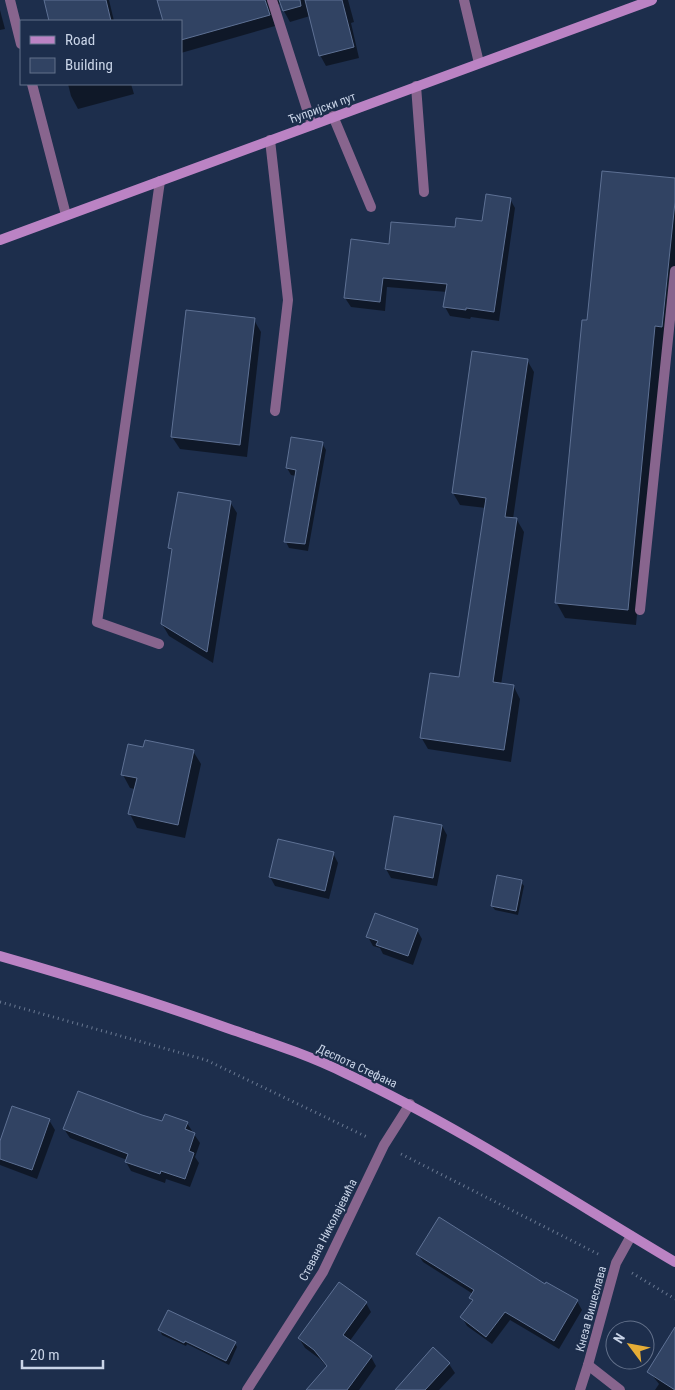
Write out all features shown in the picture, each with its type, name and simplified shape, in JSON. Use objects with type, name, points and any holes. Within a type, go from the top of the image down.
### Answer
[{"type":"main road","name":"Ћупријски пут","points":[[0,240],[652,0]]},
{"type":"main road","name":"Деспота Стефана","points":[[0,956],[89,982],[266,1041],[346,1073],[410,1104],[514,1164],[675,1262]]},
{"type":"street","points":[[10,0],[20,40]]},
{"type":"street","points":[[272,0],[312,124]]},
{"type":"street","points":[[464,0],[479,63]]},
{"type":"street","points":[[32,85],[66,215]]},
{"type":"street","points":[[416,86],[424,192]]},
{"type":"street","points":[[333,116],[371,207]]},
{"type":"street","points":[[270,140],[288,300],[275,411]]},
{"type":"street","points":[[159,644],[97,622],[160,180]]},
{"type":"street","points":[[640,610],[675,271]]},
{"type":"street","name":"Стевана Николајевића","points":[[247,1390],[323,1272],[384,1145],[410,1104]]},
{"type":"street","name":"Кнеза Вишеслава","points":[[580,1390],[616,1263],[631,1236]]},
{"type":"street","points":[[588,1365],[620,1390]]},
{"type":"path","points":[[0,1002],[206,1060],[384,1145],[616,1263],[675,1299]]},
{"type":"building","points":[[44,0],[106,0],[111,20],[49,20]]},
{"type":"building","points":[[157,0],[265,0],[270,15],[182,40],[182,20],[163,20]]},
{"type":"building","points":[[279,0],[300,0],[301,6],[283,11]]},
{"type":"building","points":[[305,0],[342,0],[354,47],[319,56]]},
{"type":"building","points":[[602,171],[675,178],[675,202],[662,327],[655,326],[628,610],[555,603],[582,320],[587,320]]},
{"type":"building","points":[[486,194],[511,198],[494,312],[443,307],[447,284],[383,278],[380,302],[344,298],[351,239],[389,244],[391,222],[455,227],[456,218],[482,221]]},
{"type":"building","points":[[186,310],[255,318],[240,445],[171,437]]},
{"type":"building","points":[[472,351],[528,359],[505,517],[517,518],[493,682],[514,685],[504,750],[420,738],[430,673],[459,677],[486,498],[452,493]]},
{"type":"building","points":[[291,437],[323,442],[305,544],[284,542],[296,470],[286,468]]},
{"type":"building","points":[[178,492],[231,501],[207,652],[161,624],[172,549],[168,548]]},
{"type":"building","points":[[145,740],[194,750],[178,825],[128,814],[137,778],[121,775],[128,744],[143,747]]},
{"type":"building","points":[[394,816],[442,825],[433,878],[385,869]]},
{"type":"building","points":[[278,839],[334,852],[325,891],[269,877]]},
{"type":"building","points":[[497,875],[522,880],[516,911],[491,906]]},
{"type":"building","points":[[375,913],[418,929],[408,956],[376,945],[378,941],[366,937]]},
{"type":"building","points":[[78,1091],[162,1121],[165,1114],[188,1122],[185,1129],[195,1133],[189,1151],[194,1153],[185,1179],[161,1171],[160,1174],[125,1162],[128,1154],[63,1129]]},
{"type":"building","points":[[12,1106],[50,1119],[32,1170],[0,1159],[0,1141]]},
{"type":"building","points":[[439,1217],[545,1284],[546,1282],[578,1300],[554,1341],[505,1312],[486,1337],[460,1317],[473,1300],[469,1298],[474,1290],[416,1254]]},
{"type":"building","points":[[339,1282],[367,1302],[343,1335],[372,1356],[347,1390],[306,1390],[327,1366],[314,1350],[298,1338]]},
{"type":"building","points":[[168,1310],[236,1342],[226,1361],[158,1330]]},
{"type":"building","points":[[675,1327],[675,1390],[647,1372],[648,1370],[655,1370],[655,1359]]},
{"type":"building","points":[[433,1347],[450,1363],[425,1390],[395,1390]]}]
